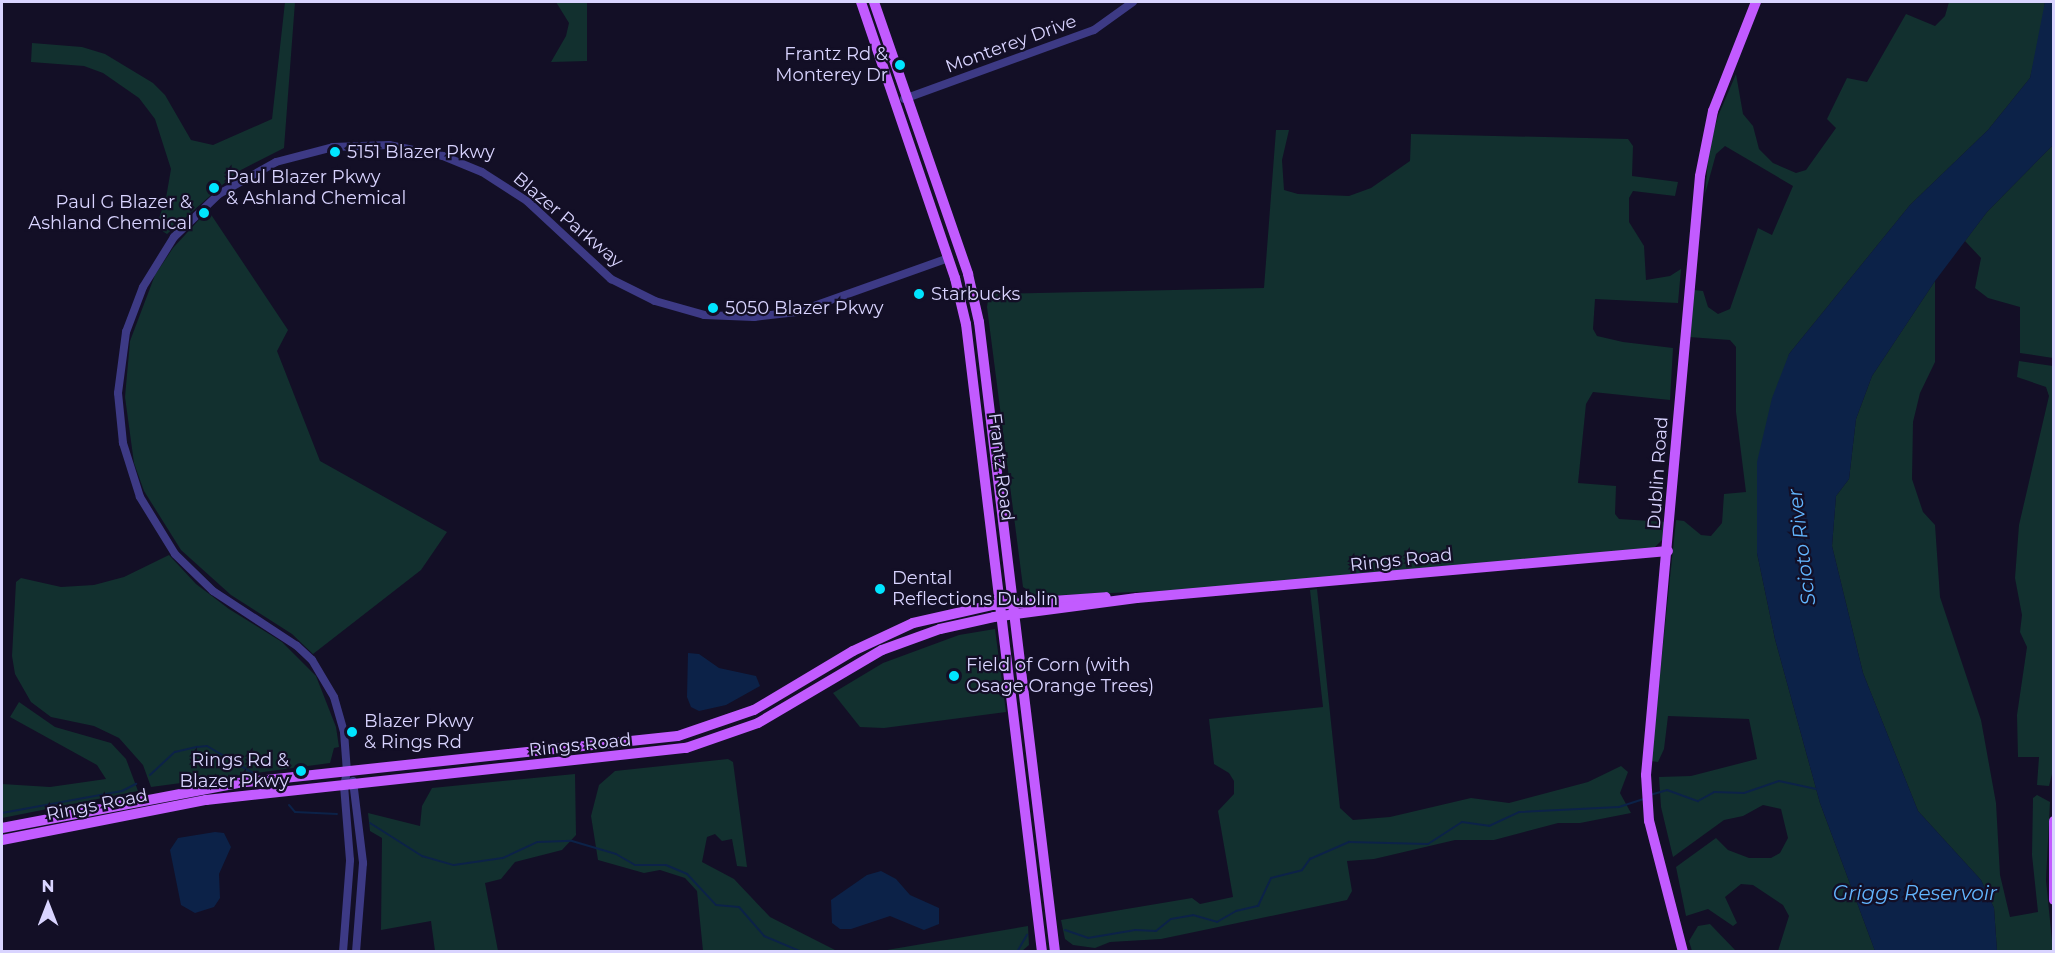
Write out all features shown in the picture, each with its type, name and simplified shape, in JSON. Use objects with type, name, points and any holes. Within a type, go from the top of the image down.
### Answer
[{"type":"main road","name":"Frantz Road","points":[[861,2],[893,102],[949,258],[966,324],[1042,951]]},
{"type":"main road","name":"Frantz Road","points":[[874,2],[962,254],[978,316],[1055,951]]},
{"type":"main road","name":"Dublin Road","points":[[1683,951],[1649,821],[1646,782],[1705,142],[1713,111],[1756,2]]},
{"type":"main road","points":[[930,206],[962,254]]},
{"type":"main road","points":[[949,258],[959,270],[978,316]]},
{"type":"main road","name":"Rings Road","points":[[2,828],[199,789],[678,736],[754,710],[842,657],[907,625],[1001,604],[1015,608],[1668,552]]},
{"type":"main road","name":"Rings Road","points":[[2,840],[206,800],[686,748],[758,723],[882,650],[940,629],[1002,615],[1015,608]]},
{"type":"main road","points":[[2054,821],[2054,900]]},
{"type":"street","name":"Monterey Drive","points":[[893,102],[1094,30],[1119,15],[1133,2]]},
{"type":"street","name":"Blazer Parkway","points":[[356,951],[363,863],[347,772],[341,720],[320,673],[297,646],[226,600],[185,565],[149,515],[126,456],[118,387],[130,317],[156,261],[200,209],[245,177],[276,162],[333,147],[389,145],[440,155],[482,172],[527,201],[611,279],[655,301],[704,315],[754,317],[797,312],[949,258]]},
{"type":"street","name":"Blazer Parkway","points":[[343,951],[350,860],[349,785]]},
{"type":"green space","points":[[285,2],[295,2],[284,148],[237,172],[167,234],[156,227],[166,198],[171,169],[155,119],[139,98],[103,73],[84,66],[31,62],[32,43],[82,47],[105,54],[153,83],[165,95],[191,140],[213,145],[272,119]]},
{"type":"green space","points":[[556,2],[587,2],[587,61],[551,62],[566,36],[569,23]]},
{"type":"green space","points":[[1949,2],[2045,2],[2043,24],[2030,78],[1988,130],[1910,205],[1789,354],[1757,553],[1775,639],[1820,803],[1875,951],[1778,951],[1789,916],[1783,905],[1753,885],[1741,884],[1725,897],[1737,923],[1733,926],[1708,909],[1686,916],[1676,867],[1716,838],[1728,850],[1749,858],[1771,858],[1780,853],[1788,838],[1781,809],[1763,805],[1743,816],[1724,820],[1673,857],[1661,807],[1659,777],[1691,776],[1757,759],[1749,719],[1668,716],[1664,749],[1658,762],[1651,761],[1676,520],[1684,521],[1701,535],[1711,536],[1722,523],[1724,494],[1746,492],[1736,412],[1736,347],[1730,340],[1689,337],[1694,290],[1703,291],[1708,307],[1718,314],[1730,309],[1758,228],[1772,235],[1793,186],[1725,146],[1716,154],[1705,194],[1709,149],[1718,116],[1736,74],[1743,114],[1753,126],[1759,149],[1773,163],[1796,173],[1806,170],[1836,128],[1827,119],[1847,78],[1867,82],[1906,14],[1935,26],[1945,16]]},
{"type":"green space","points":[[1276,130],[1289,130],[1282,160],[1284,190],[1298,194],[1349,196],[1371,188],[1410,161],[1411,134],[1628,139],[1633,146],[1632,176],[1678,182],[1675,196],[1633,191],[1629,198],[1629,222],[1644,246],[1646,280],[1670,276],[1681,269],[1678,303],[1595,299],[1593,329],[1597,336],[1623,342],[1673,348],[1670,400],[1593,392],[1586,404],[1578,483],[1616,486],[1615,514],[1619,519],[1666,522],[1664,538],[1653,549],[1185,590],[1036,596],[1023,587],[987,307],[989,294],[1264,288]]},
{"type":"green space","points":[[2053,145],[2053,358],[2020,353],[2020,307],[1988,298],[1975,288],[1981,258],[1965,241],[1987,212]]},
{"type":"green space","points":[[208,210],[288,330],[277,351],[320,461],[447,532],[421,570],[313,654],[292,634],[231,595],[181,550],[144,491],[134,463],[125,397],[130,341],[155,275],[173,248]]},
{"type":"green space","points":[[1935,281],[1935,362],[1920,393],[1913,422],[1912,479],[1923,512],[1935,525],[1940,597],[1981,720],[1996,803],[2000,875],[2010,917],[2038,912],[2032,855],[2033,798],[2037,795],[2050,802],[2046,880],[2053,951],[1997,951],[1994,908],[1981,880],[1918,811],[1863,673],[1832,546],[1836,496],[1849,479],[1856,419],[1872,376]]},
{"type":"green space","points":[[2019,361],[2053,366],[2054,766],[2049,786],[2037,785],[2039,757],[2018,757],[2017,715],[2027,647],[2020,632],[2022,615],[2015,578],[2019,525],[2049,396],[2046,387],[2017,377]]},
{"type":"green space","points":[[169,555],[196,584],[229,609],[282,642],[316,676],[336,727],[339,747],[334,748],[330,763],[151,787],[143,765],[119,738],[94,726],[51,717],[31,702],[15,674],[12,656],[16,582],[21,578],[61,587],[94,585],[124,577]]},
{"type":"green space","points":[[1317,589],[1340,808],[1353,820],[1390,817],[1471,798],[1509,803],[1588,782],[1621,766],[1628,772],[1620,793],[1631,813],[1580,823],[1558,823],[1494,840],[1455,840],[1374,859],[1347,861],[1352,891],[1347,900],[1161,939],[1110,942],[1095,948],[1073,945],[1065,939],[1061,920],[1192,898],[1200,904],[1233,897],[1218,811],[1234,794],[1234,781],[1229,773],[1214,764],[1209,719],[1323,707],[1310,590]]},
{"type":"green space","points":[[995,629],[1006,712],[884,728],[860,727],[833,693],[883,663],[959,635]]},
{"type":"green space","points":[[19,702],[55,727],[111,743],[126,759],[138,791],[2,818],[2,784],[50,787],[106,779],[97,765],[10,717]]},
{"type":"green space","points":[[728,759],[733,762],[747,867],[737,866],[732,839],[722,841],[715,834],[707,837],[702,862],[734,879],[770,917],[837,951],[703,951],[697,891],[685,878],[660,870],[644,873],[598,860],[591,816],[599,785],[615,771]]},
{"type":"green space","points":[[575,774],[576,835],[562,850],[515,862],[501,879],[485,883],[498,951],[435,951],[431,921],[381,930],[382,838],[370,831],[368,813],[420,826],[422,806],[432,788]]},
{"type":"green space","points":[[1710,924],[1736,951],[1692,951],[1689,941],[1698,926]]},
{"type":"green space","points":[[1028,926],[1029,945],[1022,951],[881,951]]},
{"type":"water","name":"Griggs Reservoir","points":[[2045,2],[2053,2],[2053,145],[1987,212],[1935,281],[1872,376],[1856,419],[1849,479],[1836,496],[1832,546],[1863,673],[1918,811],[1981,880],[1994,908],[1997,951],[1875,951],[1820,803],[1775,639],[1757,553],[1757,462],[1772,398],[1789,354],[1910,205],[1988,130],[2030,78]]},
{"type":"water","points":[[688,653],[699,654],[719,668],[756,676],[760,686],[726,705],[699,711],[691,707],[687,697]]},
{"type":"water","points":[[215,832],[224,833],[231,847],[219,874],[220,898],[214,907],[195,913],[181,905],[170,850],[178,838]]},
{"type":"water","points":[[881,871],[896,879],[910,895],[939,908],[939,924],[924,930],[890,916],[851,929],[840,929],[832,923],[831,900],[867,875]]},
{"type":"waterway","points":[[150,775],[175,752],[207,746],[253,773]]},
{"type":"waterway","points":[[1650,795],[1667,790],[1698,801],[1714,792],[1744,793],[1779,781],[1816,789]]},
{"type":"waterway","points":[[2,813],[122,791],[136,784]]},
{"type":"waterway","points":[[1065,930],[1088,938],[1135,930],[1156,931],[1171,919],[1193,915],[1217,922],[1236,911],[1258,906],[1271,878],[1302,870],[1310,859],[1349,842],[1428,844],[1462,822],[1489,826],[1519,812],[1619,807],[1643,799]]},
{"type":"waterway","points":[[289,805],[295,812],[337,814]]},
{"type":"waterway","points":[[370,823],[422,856],[454,865],[503,858],[538,842],[572,841],[616,854],[635,865],[666,865],[687,874],[716,905],[739,907],[764,936],[802,952]]},
{"type":"waterway","points":[[1017,952],[1027,935]]},
{"type":"place","name":"Frantz Rd & Monterey Dr","points":[[900,65]]},
{"type":"place","name":"5151 Blazer Pkwy","points":[[335,152]]},
{"type":"place","name":"Paul Blazer Pkwy & Ashland Chemical","points":[[214,188]]},
{"type":"place","name":"Paul G Blazer & Ashland Chemical","points":[[204,213]]},
{"type":"place","name":"Starbucks","points":[[919,294]]},
{"type":"place","name":"5050 Blazer Pkwy","points":[[713,308]]},
{"type":"place","name":"Dental Reflections Dublin","points":[[880,589]]},
{"type":"place","name":"Field of Corn (with Osage Orange Trees)","points":[[954,676]]},
{"type":"place","name":"Blazer Pkwy & Rings Rd","points":[[352,732]]},
{"type":"place","name":"Rings Rd & Blazer Pkwy","points":[[301,771]]},
{"type":"water label","name":"Scioto River","points":[[1802,547]]}]
